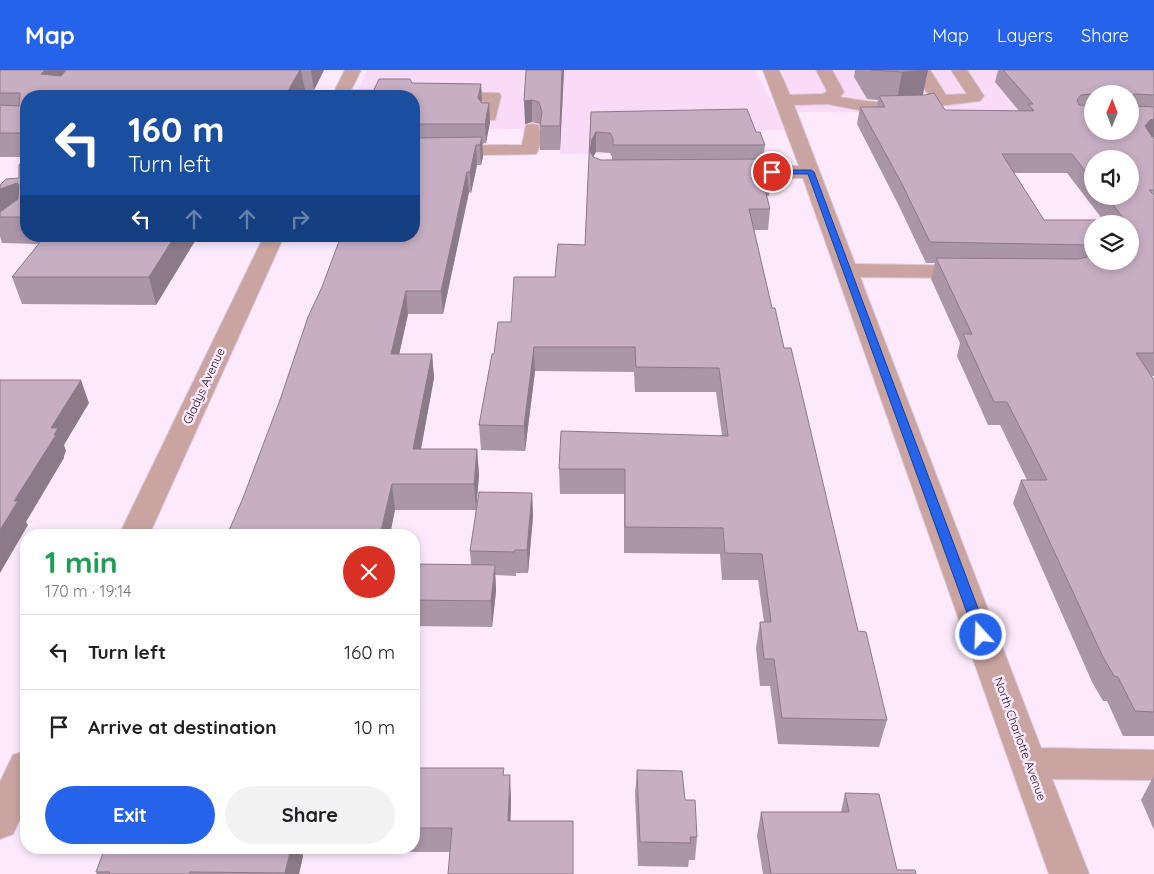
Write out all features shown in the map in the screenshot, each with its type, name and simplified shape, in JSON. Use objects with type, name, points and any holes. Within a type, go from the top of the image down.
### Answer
[{"type":"street","points":[[343,90],[352,70]]},
{"type":"street","name":"North Charlotte Avenue","points":[[771,70],[811,172],[1069,874]]},
{"type":"street","points":[[824,70],[836,92],[827,99]]},
{"type":"street","points":[[922,70],[938,96],[937,101]]},
{"type":"street","points":[[784,100],[827,99],[869,107],[921,106],[937,101],[967,100],[976,96],[974,90],[959,70]]},
{"type":"street","points":[[420,96],[493,96],[489,116]]},
{"type":"street","points":[[420,151],[530,150],[532,129]]},
{"type":"street","points":[[721,172],[811,172]]},
{"type":"street","name":"Gladys Avenue","points":[[137,529],[271,242]]},
{"type":"street","points":[[847,270],[993,272]]},
{"type":"street","points":[[1028,763],[1154,765]]},
{"type":"street","points":[[0,822],[20,779]]},
{"type":"shaded area","points":[[367,70],[755,70],[787,130],[627,132],[627,153],[560,154],[561,129],[420,128],[420,90],[359,90]]},
{"type":"shaded area","points":[[782,70],[1154,70],[1139,85],[1084,85],[1084,96],[1010,99],[1020,113],[790,112]]},
{"type":"building","points":[[0,70],[45,70],[41,74],[61,76],[66,70],[300,70],[288,90],[20,90],[20,93],[0,93]]},
{"type":"building","points":[[526,70],[562,70],[560,126],[540,126],[542,112],[539,102],[532,100],[524,101]]},
{"type":"building","points":[[871,70],[923,70],[902,72]]},
{"type":"building","points":[[1003,70],[1154,70],[1154,95],[1139,94],[1139,85],[1084,85],[1084,95],[1081,95],[1077,100],[1079,105],[1084,105],[1084,140],[1139,140],[1139,106],[1154,107],[1154,119],[1150,120],[1145,126],[1154,138],[1154,190],[1149,190],[1154,195],[1154,353],[1136,353],[1154,380],[1154,712],[1135,711],[1118,677],[1114,676],[1103,657],[1021,480],[1047,480],[1007,402],[994,402],[963,334],[972,334],[936,258],[1084,258],[1084,270],[1139,270],[1139,215],[1121,215],[1113,205],[1139,205],[1139,150],[1084,150],[1084,170],[1072,154],[1002,154],[1044,220],[1084,220],[1084,245],[930,242],[902,184],[860,107],[885,107],[879,96],[925,95],[934,93],[945,110],[1034,111],[1028,104],[1033,104]]},
{"type":"building","points":[[379,79],[410,79],[412,83],[481,84],[478,98],[482,103],[489,103],[485,124],[420,124],[420,90],[374,90]]},
{"type":"building","points":[[20,93],[20,133],[0,133],[0,105],[19,106]]},
{"type":"building","points":[[747,109],[756,132],[760,132],[765,145],[613,145],[613,138],[610,133],[596,132],[592,139],[590,151],[593,157],[601,160],[770,159],[771,164],[768,164],[771,175],[769,175],[770,177],[762,177],[770,209],[749,209],[772,308],[775,308],[784,348],[791,348],[858,631],[866,632],[887,720],[782,718],[774,659],[764,659],[760,622],[771,622],[762,554],[725,553],[723,528],[625,527],[625,469],[559,469],[561,431],[728,436],[719,368],[636,367],[635,347],[534,347],[524,426],[479,425],[492,354],[494,354],[498,322],[511,322],[514,277],[555,277],[558,244],[585,245],[591,112]]},
{"type":"building","points":[[482,137],[480,145],[476,145],[470,172],[467,172],[441,291],[406,291],[391,354],[432,354],[413,449],[477,449],[474,484],[392,484],[381,529],[230,529],[280,400],[308,317],[322,287],[339,242],[420,242],[420,138]]},
{"type":"building","points":[[20,164],[20,217],[0,217],[0,212],[18,199],[19,185],[17,183],[0,189],[0,185],[6,179],[19,178]]},
{"type":"building","points":[[40,242],[171,242],[149,277],[12,277]]},
{"type":"building","points":[[0,380],[81,380],[51,428],[58,428],[54,435],[56,435],[14,501],[18,501],[0,530]]},
{"type":"building","points":[[479,492],[532,493],[527,550],[515,550],[514,552],[470,551]]},
{"type":"building","points":[[420,564],[495,565],[491,601],[420,600]]},
{"type":"building","points":[[420,768],[504,768],[503,775],[510,775],[508,821],[573,821],[573,874],[448,874],[452,828],[420,828]]},
{"type":"building","points":[[637,770],[682,771],[685,800],[695,800],[697,837],[690,837],[691,843],[640,842]]},
{"type":"building","points":[[845,793],[879,794],[897,870],[915,870],[916,874],[771,874],[761,812],[849,812]]},
{"type":"building","points":[[103,854],[290,854],[285,873],[190,872],[190,874],[109,874],[110,872],[96,872]]},
{"type":"route","points":[[772,172],[811,172],[981,635]]}]
